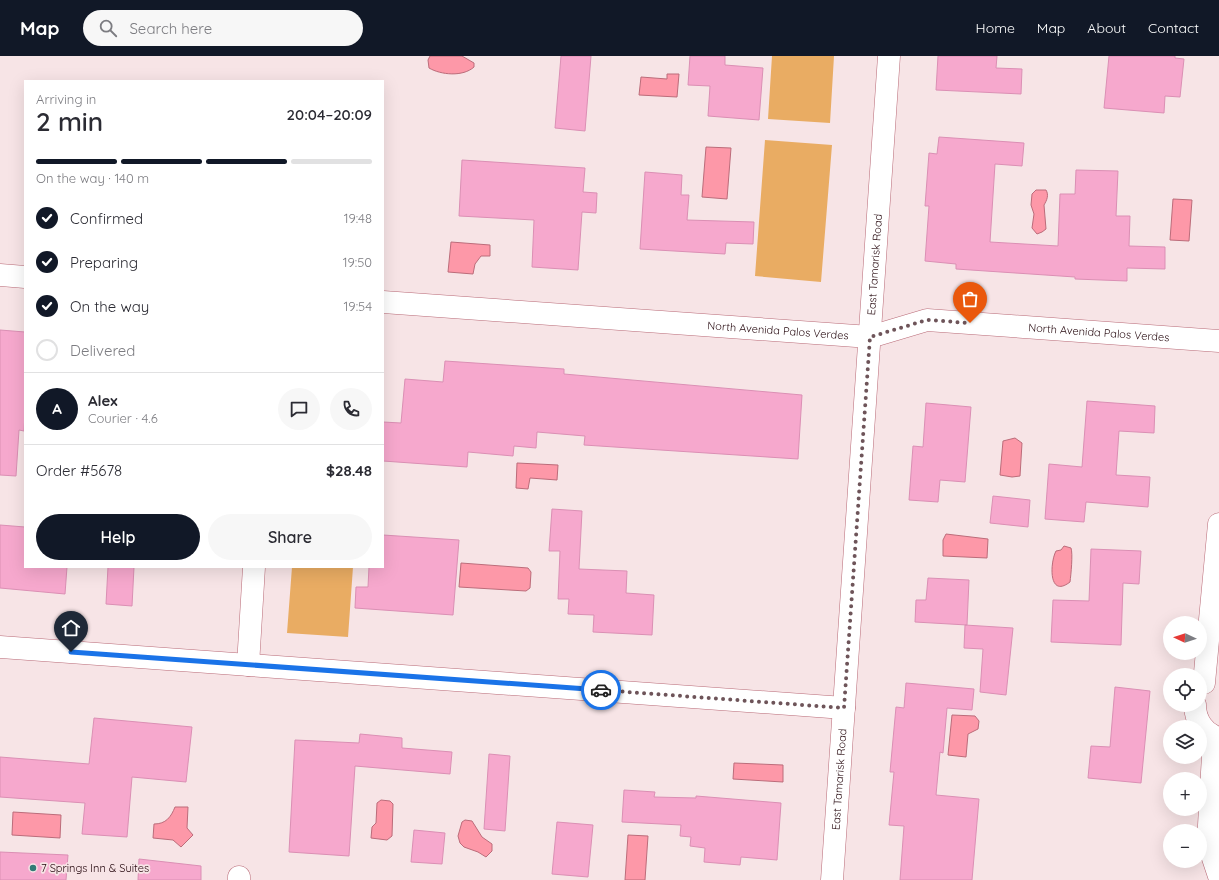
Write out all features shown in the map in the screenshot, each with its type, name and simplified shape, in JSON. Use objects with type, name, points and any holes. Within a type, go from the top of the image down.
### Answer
[{"type":"street","name":"East Tamarisk Road","points":[[832,880],[889,56]]},
{"type":"street","points":[[0,275],[24,277]]},
{"type":"street","name":"North Avenida Palos Verdes","points":[[384,302],[870,337],[927,320],[1219,341]]},
{"type":"street","points":[[1208,682],[1219,524]]},
{"type":"street","points":[[248,665],[254,568]]},
{"type":"street","points":[[0,647],[844,708]]},
{"type":"street","points":[[1195,712],[1199,723],[1205,730],[1217,737],[1208,843],[1219,876]]},
{"type":"shaded area","points":[[430,56],[462,56],[474,63],[474,67],[458,74],[440,72],[429,68],[428,60]]},
{"type":"shaded area","points":[[772,56],[834,56],[830,123],[768,119]]},
{"type":"shaded area","points":[[667,74],[679,74],[677,97],[639,95],[641,77],[667,79]]},
{"type":"shaded area","points":[[765,140],[832,145],[821,282],[755,276]]},
{"type":"shaded area","points":[[706,147],[731,148],[727,199],[702,197]]},
{"type":"shaded area","points":[[1036,190],[1046,190],[1047,192],[1047,199],[1044,205],[1046,229],[1037,234],[1032,228],[1034,214],[1031,205],[1032,194]]},
{"type":"shaded area","points":[[1173,199],[1192,200],[1189,241],[1170,240]]},
{"type":"shaded area","points":[[451,242],[490,245],[490,256],[481,256],[475,264],[473,274],[448,272]]},
{"type":"shaded area","points":[[1015,438],[1022,443],[1020,476],[1012,477],[1000,475],[1003,441]]},
{"type":"shaded area","points":[[517,463],[558,465],[557,480],[530,478],[528,489],[516,488]]},
{"type":"shaded area","points":[[946,534],[988,539],[987,558],[943,556],[943,540]]},
{"type":"shaded area","points":[[1064,546],[1071,548],[1072,551],[1070,582],[1063,586],[1058,586],[1054,583],[1052,577],[1054,556],[1056,551],[1061,550]]},
{"type":"shaded area","points":[[461,563],[528,568],[531,572],[530,588],[526,591],[459,587]]},
{"type":"shaded area","points":[[292,568],[353,568],[348,637],[287,633]]},
{"type":"shaded area","points":[[952,715],[975,716],[979,721],[978,729],[968,734],[966,757],[948,755]]},
{"type":"shaded area","points":[[734,763],[783,765],[783,782],[733,779]]},
{"type":"shaded area","points":[[381,800],[390,801],[393,804],[392,836],[387,840],[371,838],[372,827],[376,823],[377,803]]},
{"type":"shaded area","points":[[175,807],[188,807],[187,828],[193,835],[181,847],[173,840],[153,838],[154,824],[162,823],[168,819]]},
{"type":"shaded area","points":[[13,812],[61,815],[60,838],[12,835]]},
{"type":"shaded area","points":[[465,820],[472,821],[482,837],[492,844],[492,851],[486,857],[478,852],[464,847],[460,843],[458,836],[462,822]]},
{"type":"shaded area","points":[[628,835],[648,836],[645,880],[625,880]]},
{"type":"building","points":[[561,56],[591,56],[585,131],[555,128]]},
{"type":"building","points":[[690,56],[725,56],[725,65],[763,68],[759,120],[708,116],[710,86],[688,85]]},
{"type":"building","points":[[938,56],[997,56],[996,68],[1022,69],[1021,94],[936,90]]},
{"type":"building","points":[[1109,56],[1175,56],[1175,58],[1184,59],[1180,97],[1165,96],[1164,113],[1104,108]]},
{"type":"building","points":[[939,137],[1024,143],[1022,166],[995,164],[990,242],[1058,246],[1060,194],[1075,194],[1076,170],[1118,171],[1116,216],[1130,216],[1129,246],[1165,247],[1165,269],[1127,268],[1127,281],[1075,279],[1075,277],[956,269],[956,264],[925,261],[929,206],[925,206],[929,153],[937,154]]},
{"type":"building","points":[[462,160],[585,168],[583,192],[597,193],[596,213],[582,212],[578,270],[532,267],[534,220],[459,216]]},
{"type":"building","points":[[645,172],[682,175],[681,195],[689,195],[687,220],[754,222],[753,244],[726,243],[725,254],[640,249]]},
{"type":"building","points":[[0,330],[24,332],[24,431],[19,430],[16,476],[0,475]]},
{"type":"building","points":[[445,361],[564,369],[564,374],[802,395],[798,459],[584,445],[585,436],[537,432],[536,448],[514,446],[513,456],[468,452],[467,467],[384,461],[384,422],[401,423],[405,379],[443,382]]},
{"type":"building","points":[[1087,401],[1155,406],[1154,433],[1119,431],[1116,475],[1150,477],[1148,507],[1086,502],[1084,522],[1045,519],[1049,464],[1082,467]]},
{"type":"building","points":[[926,403],[971,407],[965,482],[940,480],[938,502],[909,500],[913,446],[923,447]]},
{"type":"building","points":[[993,496],[1030,500],[1028,527],[990,523]]},
{"type":"building","points":[[552,509],[582,511],[579,569],[627,571],[626,593],[654,595],[652,635],[593,632],[594,615],[568,614],[569,599],[558,599],[560,551],[549,551]]},
{"type":"building","points":[[0,525],[24,527],[24,568],[67,568],[65,594],[0,588]]},
{"type":"building","points":[[384,535],[459,540],[453,615],[355,608],[356,587],[368,587],[369,568],[384,568]]},
{"type":"building","points":[[1091,549],[1141,551],[1139,584],[1123,583],[1121,645],[1051,642],[1053,600],[1089,601]]},
{"type":"building","points":[[108,568],[134,568],[132,606],[106,604]]},
{"type":"building","points":[[928,578],[969,580],[967,625],[915,622],[916,600],[926,600]]},
{"type":"building","points":[[965,625],[1013,628],[1006,695],[980,692],[983,649],[964,648]]},
{"type":"building","points":[[906,683],[974,689],[972,710],[947,708],[943,753],[940,752],[936,795],[979,799],[972,880],[900,880],[904,826],[889,825],[894,772],[890,772],[896,707],[904,708]]},
{"type":"building","points":[[1115,687],[1150,691],[1141,783],[1088,778],[1091,746],[1110,747]]},
{"type":"building","points":[[94,718],[192,727],[186,782],[132,777],[127,837],[82,834],[85,803],[0,797],[0,757],[89,764]]},
{"type":"building","points":[[360,734],[402,738],[402,748],[452,752],[450,774],[355,766],[349,856],[289,852],[295,740],[359,743]]},
{"type":"building","points":[[489,754],[510,756],[505,831],[484,829]]},
{"type":"building","points":[[624,790],[655,792],[654,797],[696,798],[696,796],[781,803],[777,860],[741,857],[740,865],[704,862],[705,848],[690,846],[691,837],[680,836],[681,825],[622,822]]},
{"type":"building","points":[[557,822],[593,825],[588,877],[552,874]]},
{"type":"building","points":[[414,830],[445,833],[442,864],[411,862]]},
{"type":"building","name":"7 Springs Inn & Suites","points":[[0,852],[68,855],[66,880],[0,880]]},
{"type":"building","points":[[139,859],[201,866],[201,880],[138,880]]},
{"type":"way so far","points":[[601,690],[844,708],[870,337],[927,320],[970,323]]},
{"type":"place","name":"7 Springs Inn & Suites","points":[[33,868]]},
{"type":"route","points":[[71,652],[601,690]]}]
